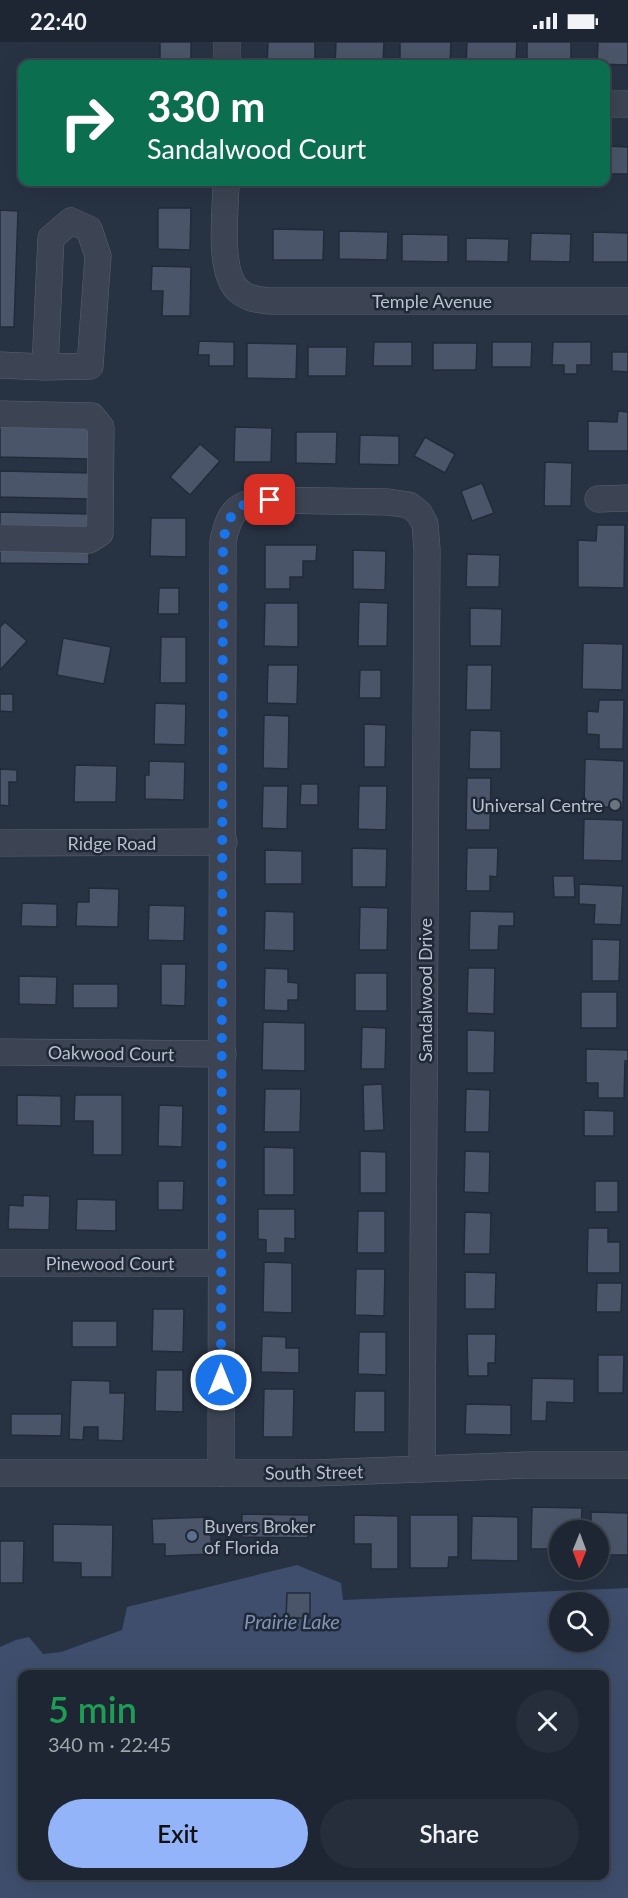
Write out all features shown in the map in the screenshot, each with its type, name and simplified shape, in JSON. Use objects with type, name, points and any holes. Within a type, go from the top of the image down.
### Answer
[{"type":"street","points":[[227,42],[227,60]]},
{"type":"street","points":[[610,104],[628,104]]},
{"type":"street","name":"Temple Avenue","points":[[226,186],[225,257],[228,274],[238,290],[253,299],[270,301],[628,301]]},
{"type":"street","points":[[0,365],[45,367],[90,366],[98,256],[89,229],[71,221],[51,238],[45,367]]},
{"type":"street","points":[[0,414],[92,416],[101,427],[99,533],[89,540],[0,538]]},
{"type":"street","points":[[598,499],[628,498]]},
{"type":"street","name":"Sandalwood Drive","points":[[224,842],[223,541],[228,520],[237,508],[253,501],[388,501],[409,505],[419,513],[425,524],[427,549],[422,1468]]},
{"type":"street","points":[[220,1473],[224,842]]},
{"type":"street","name":"Ridge Road","points":[[0,843],[224,842]]},
{"type":"street","name":"Oakwood Court","points":[[0,1052],[223,1054]]},
{"type":"street","name":"Pinewood Court","points":[[0,1263],[221,1263]]},
{"type":"street","name":"South Street","points":[[0,1473],[315,1473],[528,1465],[628,1465]]},
{"type":"water","name":"Prairie Lake","points":[[297,1565],[341,1583],[343,1600],[628,1588],[628,1898],[0,1898],[0,1647],[29,1637],[43,1654],[61,1652],[122,1630],[127,1607]]},
{"type":"building","points":[[160,42],[191,42],[191,60],[160,60]]},
{"type":"building","points":[[268,42],[315,42],[315,60],[267,60]]},
{"type":"building","points":[[336,42],[384,42],[383,60],[335,60]]},
{"type":"building","points":[[400,42],[451,42],[450,60],[400,60]]},
{"type":"building","points":[[467,42],[517,42],[516,60],[466,60]]},
{"type":"building","points":[[527,42],[571,42],[571,60],[527,60]]},
{"type":"building","points":[[598,42],[628,42],[628,65],[610,64],[610,60],[597,60]]},
{"type":"building","points":[[610,146],[628,147],[628,174],[610,174]]},
{"type":"building","points":[[158,208],[191,208],[190,250],[158,249]]},
{"type":"building","points":[[0,210],[18,211],[14,327],[0,327]]},
{"type":"building","points":[[273,229],[324,230],[323,260],[273,260]]},
{"type":"building","points":[[339,231],[388,232],[387,260],[339,259]]},
{"type":"building","points":[[593,232],[628,233],[628,262],[593,262]]},
{"type":"building","points":[[531,233],[571,234],[570,262],[530,261]]},
{"type":"building","points":[[402,234],[448,235],[448,262],[402,261]]},
{"type":"building","points":[[466,238],[509,239],[508,262],[466,261]]},
{"type":"building","points":[[152,266],[191,267],[190,316],[162,316],[163,291],[151,291]]},
{"type":"building","points":[[199,341],[234,342],[234,366],[209,366],[209,355],[198,355]]},
{"type":"building","points":[[374,342],[412,342],[412,366],[373,366]]},
{"type":"building","points":[[492,342],[532,342],[531,367],[492,367]]},
{"type":"building","points":[[553,342],[591,342],[591,365],[577,365],[577,374],[564,374],[564,365],[552,365]]},
{"type":"building","points":[[247,343],[297,344],[296,379],[247,378]]},
{"type":"building","points":[[433,343],[477,343],[476,370],[433,370]]},
{"type":"building","points":[[308,347],[347,347],[346,376],[308,376]]},
{"type":"building","points":[[612,352],[628,352],[628,372],[612,371]]},
{"type":"building","points":[[618,411],[628,412],[628,451],[588,451],[588,421],[617,422]]},
{"type":"building","points":[[0,422],[92,424],[91,459],[0,457]]},
{"type":"building","points":[[235,427],[272,428],[271,462],[234,462]]},
{"type":"building","points":[[296,432],[337,432],[336,464],[296,463]]},
{"type":"building","points":[[360,435],[399,436],[399,465],[359,464]]},
{"type":"building","points":[[425,437],[455,454],[445,473],[414,456]]},
{"type":"building","points":[[200,444],[220,461],[190,495],[170,477]]},
{"type":"building","points":[[545,462],[572,463],[571,506],[544,506]]},
{"type":"building","points":[[0,471],[91,473],[91,499],[0,497]]},
{"type":"building","points":[[482,483],[494,513],[472,521],[461,491]]},
{"type":"building","points":[[0,512],[89,514],[89,532],[0,530]]},
{"type":"building","points":[[151,518],[186,518],[186,557],[150,556]]},
{"type":"building","points":[[597,525],[625,525],[624,588],[578,587],[578,540],[596,541]]},
{"type":"building","points":[[0,545],[89,547],[89,564],[0,563]]},
{"type":"building","points":[[265,545],[317,545],[316,561],[303,561],[303,577],[290,577],[290,589],[265,589]]},
{"type":"building","points":[[353,550],[386,551],[385,590],[353,589]]},
{"type":"building","points":[[467,554],[500,555],[499,587],[466,587]]},
{"type":"building","points":[[159,588],[179,588],[179,614],[158,614]]},
{"type":"building","points":[[359,602],[388,603],[387,646],[358,646]]},
{"type":"building","points":[[265,603],[298,603],[298,647],[264,646]]},
{"type":"building","points":[[470,608],[502,609],[501,646],[470,646]]},
{"type":"building","points":[[5,622],[27,641],[0,670],[0,627]]},
{"type":"building","points":[[161,637],[186,637],[186,683],[160,683]]},
{"type":"building","points":[[63,638],[111,647],[104,684],[57,675]]},
{"type":"building","points":[[583,643],[623,644],[622,690],[582,689]]},
{"type":"building","points":[[268,665],[298,665],[297,704],[267,703]]},
{"type":"building","points":[[467,665],[492,665],[491,710],[466,710]]},
{"type":"building","points":[[360,670],[381,670],[381,698],[359,698]]},
{"type":"building","points":[[0,694],[13,694],[13,712],[0,711]]},
{"type":"building","points":[[599,700],[624,700],[623,749],[599,749],[599,735],[587,734],[587,711],[598,712]]},
{"type":"building","points":[[155,703],[186,704],[185,745],[154,744]]},
{"type":"building","points":[[264,715],[289,716],[288,769],[263,768]]},
{"type":"building","points":[[364,724],[386,725],[385,767],[364,767]]},
{"type":"building","points":[[470,730],[501,731],[501,769],[469,769]]},
{"type":"building","points":[[585,759],[624,761],[623,808],[584,806]]},
{"type":"building","points":[[149,761],[185,762],[184,800],[145,799],[145,775],[149,775]]},
{"type":"building","points":[[75,765],[117,766],[116,802],[74,802]]},
{"type":"building","points":[[0,769],[17,770],[17,782],[9,782],[9,806],[0,805]]},
{"type":"building","points":[[467,778],[491,778],[490,830],[466,830]]},
{"type":"building","points":[[301,784],[318,784],[318,805],[300,805]]},
{"type":"building","points":[[263,786],[288,786],[287,829],[262,828]]},
{"type":"building","points":[[359,786],[387,786],[386,830],[358,829]]},
{"type":"building","points":[[584,819],[623,820],[622,861],[583,860]]},
{"type":"building","points":[[352,848],[387,849],[386,887],[352,887]]},
{"type":"building","points":[[467,848],[498,848],[497,877],[490,876],[490,891],[466,891]]},
{"type":"building","points":[[265,850],[302,851],[302,884],[265,884]]},
{"type":"building","points":[[553,876],[574,876],[575,897],[554,897]]},
{"type":"building","points":[[579,884],[623,886],[621,925],[594,924],[595,905],[579,904]]},
{"type":"building","points":[[89,888],[119,889],[118,927],[76,926],[77,902],[89,902]]},
{"type":"building","points":[[22,903],[57,904],[57,927],[21,926]]},
{"type":"building","points":[[149,905],[185,906],[184,941],[148,940]]},
{"type":"building","points":[[360,907],[388,908],[387,950],[359,950]]},
{"type":"building","points":[[265,911],[294,912],[294,951],[264,950]]},
{"type":"building","points":[[470,911],[514,912],[514,926],[499,926],[498,950],[469,950]]},
{"type":"building","points":[[592,939],[620,940],[619,981],[592,981]]},
{"type":"building","points":[[161,964],[186,964],[185,1006],[161,1005]]},
{"type":"building","points":[[265,968],[288,969],[288,982],[298,983],[298,1000],[288,1000],[288,1011],[264,1010]]},
{"type":"building","points":[[468,968],[495,968],[494,1014],[467,1013]]},
{"type":"building","points":[[355,973],[387,973],[387,1011],[355,1011]]},
{"type":"building","points":[[19,976],[57,977],[56,1005],[19,1004]]},
{"type":"building","points":[[73,984],[118,984],[118,1008],[73,1008]]},
{"type":"building","points":[[581,992],[617,992],[617,1028],[581,1028]]},
{"type":"building","points":[[263,1022],[305,1023],[305,1071],[262,1070]]},
{"type":"building","points":[[362,1027],[386,1028],[385,1069],[361,1069]]},
{"type":"building","points":[[467,1030],[495,1031],[494,1073],[467,1073]]},
{"type":"building","points":[[586,1049],[628,1050],[628,1061],[625,1061],[624,1098],[598,1098],[598,1083],[586,1083]]},
{"type":"building","points":[[382,1084],[384,1130],[364,1131],[363,1085]]},
{"type":"building","points":[[265,1089],[301,1089],[300,1132],[264,1132]]},
{"type":"building","points":[[466,1089],[490,1090],[489,1132],[465,1132]]},
{"type":"building","points":[[17,1095],[61,1096],[61,1126],[17,1125]]},
{"type":"building","points":[[75,1095],[122,1095],[122,1155],[93,1155],[93,1121],[74,1121]]},
{"type":"building","points":[[159,1105],[183,1106],[182,1147],[158,1146]]},
{"type":"building","points":[[584,1110],[614,1111],[614,1136],[584,1136]]},
{"type":"building","points":[[264,1147],[294,1148],[294,1195],[264,1195]]},
{"type":"building","points":[[360,1151],[386,1152],[386,1193],[360,1193]]},
{"type":"building","points":[[465,1151],[490,1152],[489,1193],[464,1192]]},
{"type":"building","points":[[158,1181],[184,1181],[183,1210],[158,1210]]},
{"type":"building","points":[[595,1181],[618,1181],[618,1212],[595,1212]]},
{"type":"building","points":[[23,1195],[50,1196],[49,1230],[8,1229],[9,1205],[23,1206]]},
{"type":"building","points":[[77,1199],[116,1200],[116,1231],[76,1230]]},
{"type":"building","points":[[258,1209],[295,1209],[295,1239],[285,1238],[285,1253],[266,1253],[266,1240],[258,1239]]},
{"type":"building","points":[[358,1211],[385,1211],[385,1253],[357,1253]]},
{"type":"building","points":[[465,1212],[491,1213],[490,1254],[464,1254]]},
{"type":"building","points":[[588,1228],[608,1228],[608,1242],[620,1242],[620,1273],[587,1273]]},
{"type":"building","points":[[264,1262],[292,1263],[292,1313],[263,1312]]},
{"type":"building","points":[[356,1269],[385,1269],[384,1316],[355,1315]]},
{"type":"building","points":[[465,1272],[496,1273],[495,1309],[465,1309]]},
{"type":"building","points":[[597,1283],[622,1283],[621,1312],[596,1312]]},
{"type":"building","points":[[153,1309],[184,1309],[183,1352],[152,1351]]},
{"type":"building","points":[[72,1321],[117,1321],[117,1347],[72,1347]]},
{"type":"building","points":[[359,1332],[386,1332],[386,1375],[358,1374]]},
{"type":"building","points":[[467,1334],[496,1334],[495,1363],[488,1363],[488,1376],[468,1376]]},
{"type":"building","points":[[262,1336],[286,1337],[286,1348],[299,1348],[299,1373],[261,1372]]},
{"type":"building","points":[[598,1355],[624,1355],[623,1393],[598,1393]]},
{"type":"building","points":[[156,1370],[183,1370],[183,1412],[155,1411]]},
{"type":"building","points":[[532,1378],[574,1379],[574,1403],[547,1402],[546,1421],[531,1421]]},
{"type":"building","points":[[71,1380],[110,1381],[110,1393],[125,1393],[123,1441],[98,1440],[98,1427],[84,1427],[83,1440],[69,1439]]},
{"type":"building","points":[[264,1389],[294,1389],[293,1437],[263,1437]]},
{"type":"building","points":[[355,1391],[385,1391],[385,1432],[354,1432]]},
{"type":"building","points":[[466,1404],[511,1405],[511,1435],[465,1434]]},
{"type":"building","points":[[11,1414],[62,1414],[61,1436],[11,1435]]},
{"type":"building","points":[[532,1507],[582,1508],[581,1520],[549,1520],[549,1549],[531,1549]]},
{"type":"building","points":[[591,1512],[628,1513],[628,1555],[609,1555],[609,1520],[591,1520]]},
{"type":"building","points":[[242,1514],[309,1515],[308,1538],[242,1537]]},
{"type":"building","points":[[354,1515],[398,1516],[398,1569],[371,1569],[371,1544],[354,1544]]},
{"type":"building","points":[[410,1515],[458,1515],[458,1557],[449,1557],[448,1568],[410,1568]]},
{"type":"building","points":[[472,1516],[518,1517],[518,1561],[471,1560]]},
{"type":"building","points":[[210,1517],[212,1554],[165,1556],[165,1544],[153,1544],[152,1519]]},
{"type":"building","points":[[53,1524],[113,1525],[112,1577],[81,1577],[81,1563],[53,1562]]},
{"type":"building","points":[[0,1541],[24,1541],[23,1583],[0,1583]]},
{"type":"building","points":[[287,1593],[310,1593],[310,1618],[286,1618]]},
{"type":"place","name":"Universal Centre","points":[[615,805]]},
{"type":"place","name":"Buyers Broker of Florida","points":[[192,1536]]},
{"type":"route","points":[[221,1380],[224,889],[223,541],[228,520],[237,508],[253,501],[270,500]]}]
